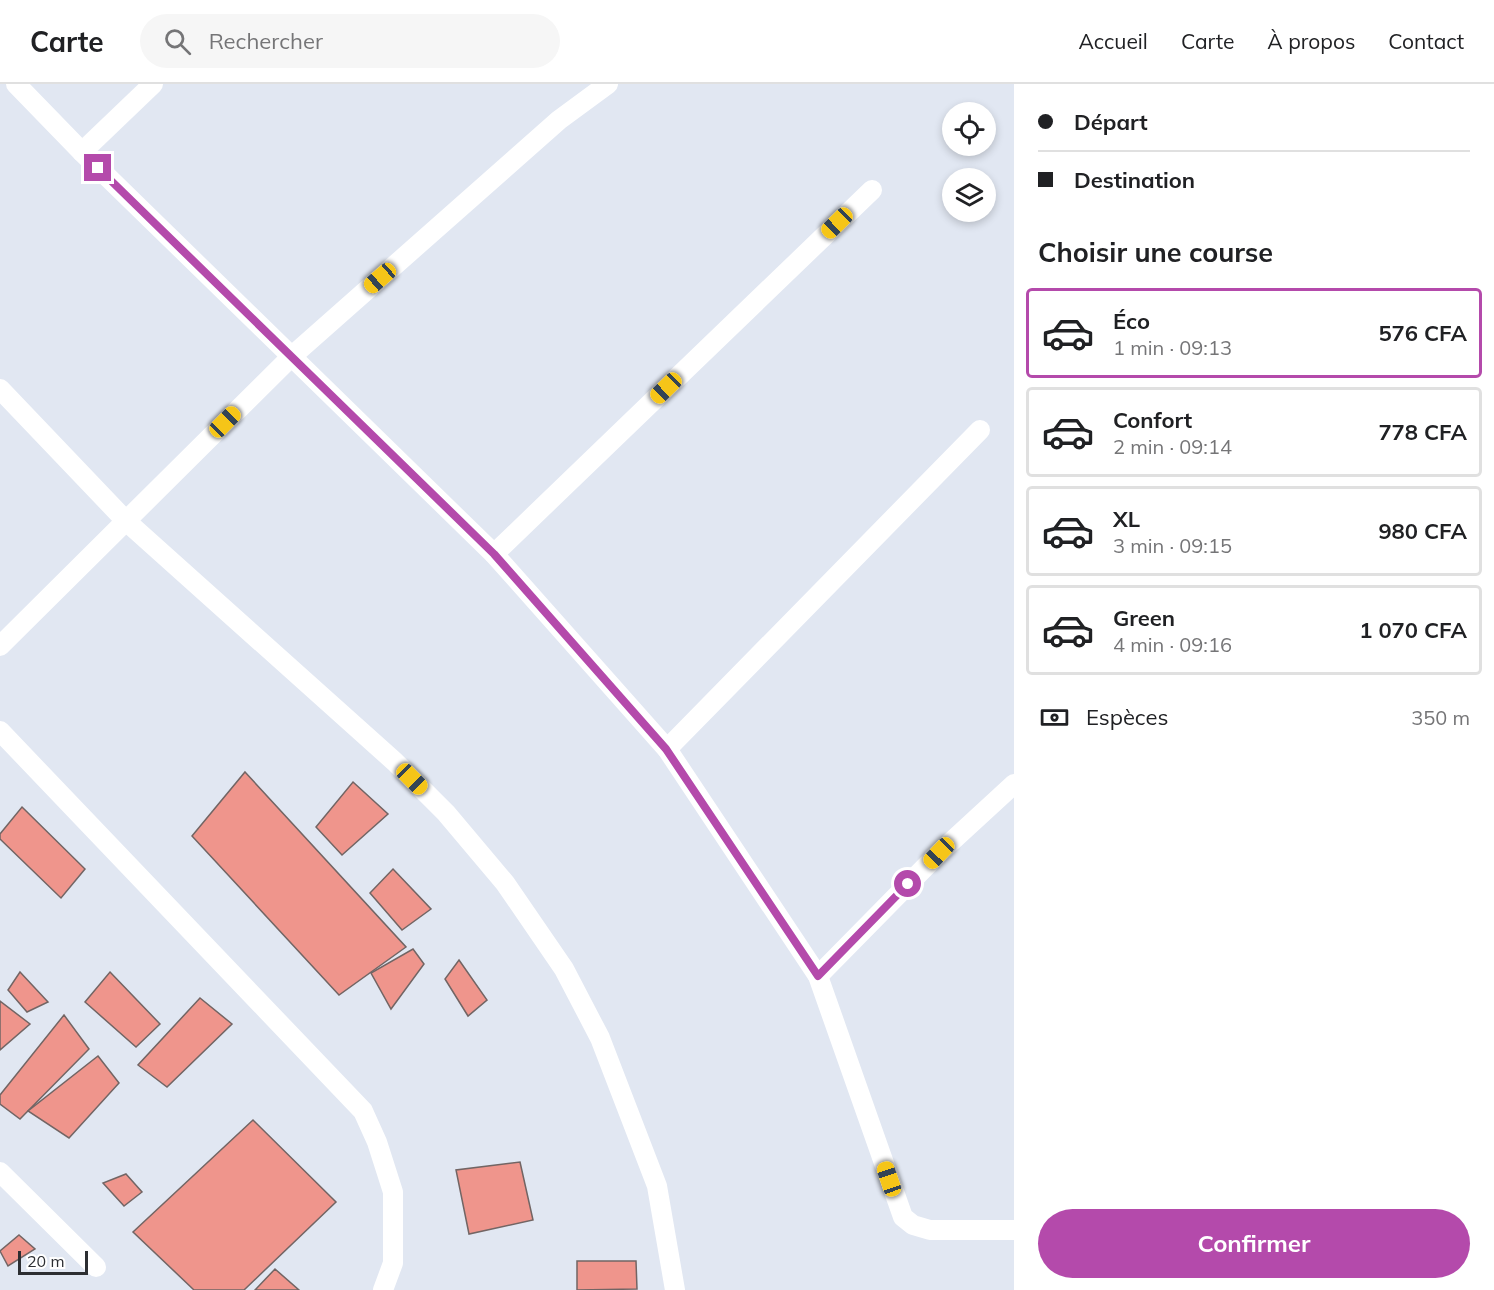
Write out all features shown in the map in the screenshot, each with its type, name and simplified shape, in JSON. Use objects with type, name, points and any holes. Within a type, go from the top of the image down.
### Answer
[{"type":"street","points":[[16,84],[82,152],[494,554],[666,749],[818,976],[903,1217],[914,1225],[930,1230],[1014,1230]]},
{"type":"street","points":[[82,152],[153,84]]},
{"type":"street","points":[[0,646],[291,357],[559,120],[608,84]]},
{"type":"street","points":[[494,554],[872,190]]},
{"type":"street","points":[[0,389],[126,520],[395,762],[446,813],[504,883],[564,969],[600,1038],[657,1186],[675,1290]]},
{"type":"street","points":[[666,749],[980,430]]},
{"type":"street","points":[[0,731],[363,1111],[377,1142],[393,1192],[393,1263],[383,1290]]},
{"type":"street","points":[[818,976],[939,853],[1014,784]]},
{"type":"street","points":[[0,1172],[96,1267]]},
{"type":"building","points":[[245,772],[406,947],[339,995],[192,836]]},
{"type":"building","points":[[353,782],[388,814],[342,855],[316,827]]},
{"type":"building","points":[[22,807],[85,869],[61,898],[0,839],[0,834]]},
{"type":"building","points":[[393,869],[431,909],[402,930],[370,893]]},
{"type":"building","points":[[413,949],[424,964],[391,1009],[371,973]]},
{"type":"building","points":[[459,960],[487,1000],[468,1016],[445,979]]},
{"type":"building","points":[[20,972],[48,1002],[27,1012],[8,990]]},
{"type":"building","points":[[110,972],[160,1024],[136,1047],[85,1002]]},
{"type":"building","points":[[200,998],[232,1024],[167,1087],[138,1065]]},
{"type":"building","points":[[0,1001],[30,1024],[0,1050]]},
{"type":"building","points":[[64,1015],[89,1049],[20,1119],[0,1104],[0,1095]]},
{"type":"building","points":[[98,1056],[119,1083],[69,1138],[28,1111]]},
{"type":"building","points":[[253,1120],[336,1202],[244,1290],[194,1290],[133,1232]]},
{"type":"building","points":[[520,1162],[533,1220],[469,1234],[456,1170]]},
{"type":"building","points":[[126,1174],[142,1192],[124,1206],[103,1183]]},
{"type":"building","points":[[19,1235],[35,1249],[8,1266],[0,1251]]},
{"type":"building","points":[[577,1261],[636,1261],[637,1289],[577,1290]]},
{"type":"building","points":[[275,1269],[299,1290],[255,1290]]},
{"type":"route","points":[[98,168],[494,554],[554,621],[666,749],[818,976],[908,884]]}]
